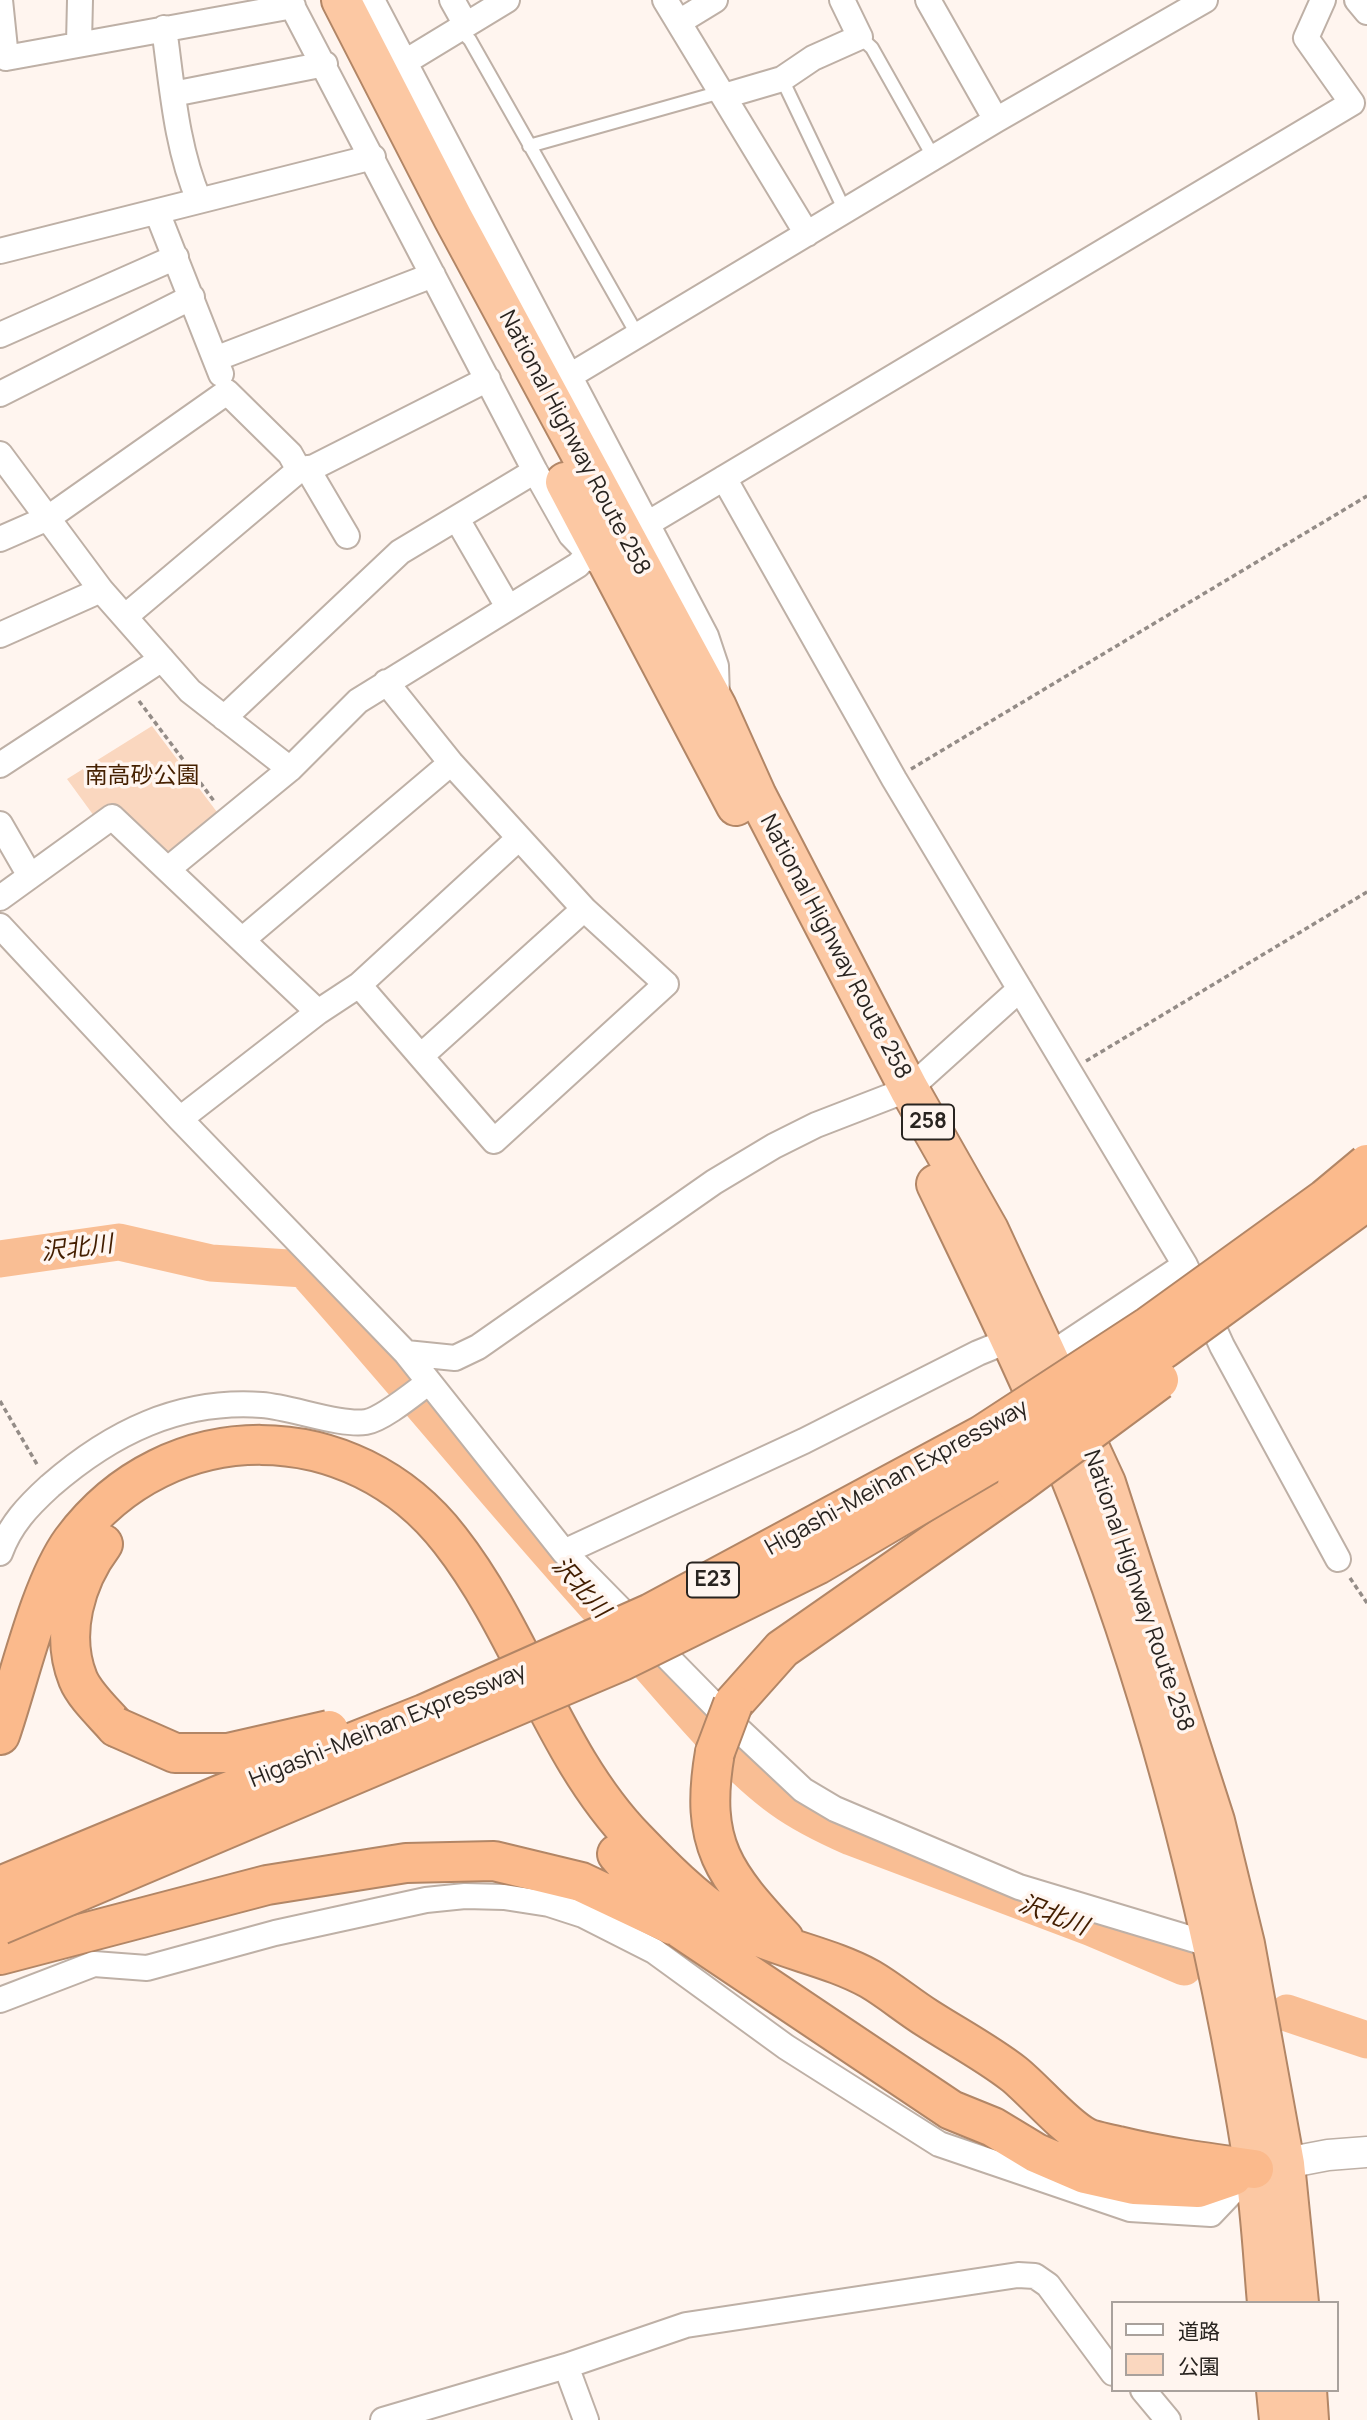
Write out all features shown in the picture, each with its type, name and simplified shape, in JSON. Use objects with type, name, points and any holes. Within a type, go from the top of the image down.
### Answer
[{"type":"highway","name":"National Highway Route 258","points":[[326,7],[600,564],[841,1009],[901,1093],[989,1230],[1106,1483],[1215,1821],[1245,1944],[1270,2166],[1267,2301]]},
{"type":"highway","name":"National Highway Route 258","points":[[326,7],[459,230],[717,707],[757,796],[901,1093],[1084,1511],[1133,1654],[1186,1829],[1212,1945],[1270,2166],[1299,2301]]},
{"type":"highway","name":"Higashi-Meihan Expressway","points":[[0,1886],[425,1714],[651,1613],[982,1435],[1149,1325],[1325,1199],[1367,1164]]},
{"type":"highway","name":"Higashi-Meihan Expressway","points":[[9,1942],[622,1661],[817,1565],[1005,1453],[1164,1349],[1355,1212]]},
{"type":"highway","points":[[792,1948],[741,1893],[722,1864],[713,1820],[710,1781],[715,1752],[733,1704],[782,1648],[1017,1485],[1301,1270],[1355,1212]]},
{"type":"highway","points":[[0,1735],[46,1596],[69,1545],[113,1496],[156,1468],[208,1449],[269,1444],[325,1453],[363,1467],[398,1490],[449,1538],[488,1594],[514,1638],[552,1716],[587,1777],[632,1836],[677,1880],[728,1922],[868,1978],[1012,2072],[1085,2137],[1164,2157],[1270,2166]]},
{"type":"highway","points":[[681,1929],[591,1825],[549,1763],[493,1648],[435,1558],[403,1525],[373,1502],[342,1486],[310,1475],[275,1469],[231,1470],[186,1481],[152,1498],[102,1545],[83,1572],[72,1614],[71,1647],[79,1681],[116,1727],[174,1753],[228,1753],[360,1721],[698,1574],[743,1564]]},
{"type":"highway","points":[[9,1942],[267,1885],[406,1863],[494,1861],[581,1882],[681,1929],[951,2110],[993,2127],[1036,2153],[1085,2174],[1134,2185],[1198,2188],[1270,2166]]},
{"type":"highway","points":[[1276,2392],[1279,2420]]},
{"type":"highway","points":[[1307,2392],[1309,2420]]},
{"type":"street","points":[[0,0],[3,58],[164,28],[326,7],[405,62],[706,636],[716,666],[717,707]]},
{"type":"street","points":[[79,43],[80,0]]},
{"type":"street","points":[[452,0],[462,27]]},
{"type":"street","points":[[405,62],[507,0]]},
{"type":"street","points":[[665,0],[807,234]]},
{"type":"street","points":[[679,22],[715,0]]},
{"type":"street","points":[[722,94],[782,79],[813,58],[860,37],[842,0]]},
{"type":"street","points":[[928,0],[996,120]]},
{"type":"street","points":[[568,377],[996,120],[1205,0]]},
{"type":"street","points":[[647,524],[1352,103],[1306,38],[1322,0]]},
{"type":"street","points":[[1357,0],[1367,12]]},
{"type":"street","points":[[326,7],[325,64],[571,535],[600,564]]},
{"type":"street","points":[[164,28],[173,94],[192,183],[199,200]]},
{"type":"street","points":[[173,94],[325,64]]},
{"type":"street","points":[[0,251],[373,157]]},
{"type":"street","points":[[157,212],[227,392],[303,469],[347,536]]},
{"type":"street","points":[[0,335],[176,257]]},
{"type":"street","points":[[215,359],[433,275]]},
{"type":"street","points":[[0,394],[192,297]]},
{"type":"street","points":[[127,615],[303,469],[488,379]]},
{"type":"street","points":[[0,539],[48,518],[227,392]]},
{"type":"street","points":[[0,454],[102,590],[127,615],[190,691],[290,769]]},
{"type":"street","points":[[224,718],[400,552],[536,471]]},
{"type":"street","points":[[724,478],[894,779],[1185,1265],[1222,1346],[1338,1559]]},
{"type":"street","points":[[457,519],[508,607]]},
{"type":"street","points":[[168,869],[290,769],[358,701],[578,565],[600,564]]},
{"type":"street","points":[[0,635],[102,590]]},
{"type":"street","points":[[0,765],[162,659]]},
{"type":"street","points":[[359,985],[494,1141],[666,984],[584,909],[451,763],[386,682]]},
{"type":"street","points":[[242,940],[451,763]]},
{"type":"street","points":[[0,898],[112,817],[318,1012]]},
{"type":"street","points":[[0,824],[30,876]]},
{"type":"street","points":[[180,1119],[318,1012],[359,985],[519,838]]},
{"type":"street","points":[[421,1056],[584,909]]},
{"type":"street","points":[[0,926],[180,1119],[405,1353],[418,1390],[564,1552],[738,1729],[803,1790],[835,1809],[1019,1888],[1212,1945]]},
{"type":"street","points":[[405,1353],[455,1358],[478,1347],[714,1182],[762,1153],[816,1125],[901,1093],[1020,989]]},
{"type":"street","points":[[1048,1356],[1185,1265]]},
{"type":"street","points":[[564,1552],[804,1441],[978,1353],[1010,1340]]},
{"type":"street","points":[[0,1553],[20,1516],[50,1486],[90,1452],[127,1431],[208,1406],[266,1405],[359,1422],[370,1421],[418,1390]]},
{"type":"street","points":[[0,2000],[94,1964],[147,1968],[275,1933],[426,1900],[465,1896],[504,1897],[549,1904],[583,1915],[654,1951],[786,2047],[939,2144],[1130,2209],[1211,2214],[1270,2166],[1367,2152]]},
{"type":"street","points":[[383,2420],[566,2366],[686,2325],[1018,2275],[1035,2276],[1048,2285],[1112,2372]]},
{"type":"street","points":[[566,2366],[586,2420]]},
{"type":"street","points":[[1127,2392],[1148,2420]]},
{"type":"street","points":[[1145,2392],[1168,2420]]},
{"type":"lane","points":[[462,27],[638,336]]},
{"type":"lane","points":[[860,37],[872,48],[934,158]]},
{"type":"lane","points":[[782,79],[845,211]]},
{"type":"lane","points":[[529,146],[722,94]]},
{"type":"path","points":[[894,779],[1367,496]]},
{"type":"path","points":[[125,683],[228,820]]},
{"type":"path","points":[[1070,1071],[1367,892]]},
{"type":"path","points":[[0,1401],[50,1486]]},
{"type":"path","points":[[1338,1559],[1367,1603]]},
{"type":"green space","name":"南高砂公園","points":[[152,726],[220,816],[180,850],[161,851],[112,804],[94,816],[67,779]]},
{"type":"waterway","name":"沢北川","points":[[0,1259],[119,1242],[211,1263],[304,1269],[586,1594],[701,1723],[760,1783],[798,1810],[851,1837],[1092,1928],[1184,1967]]},
{"type":"waterway","name":"沢北川","points":[[1287,2013],[1367,2040]]}]
